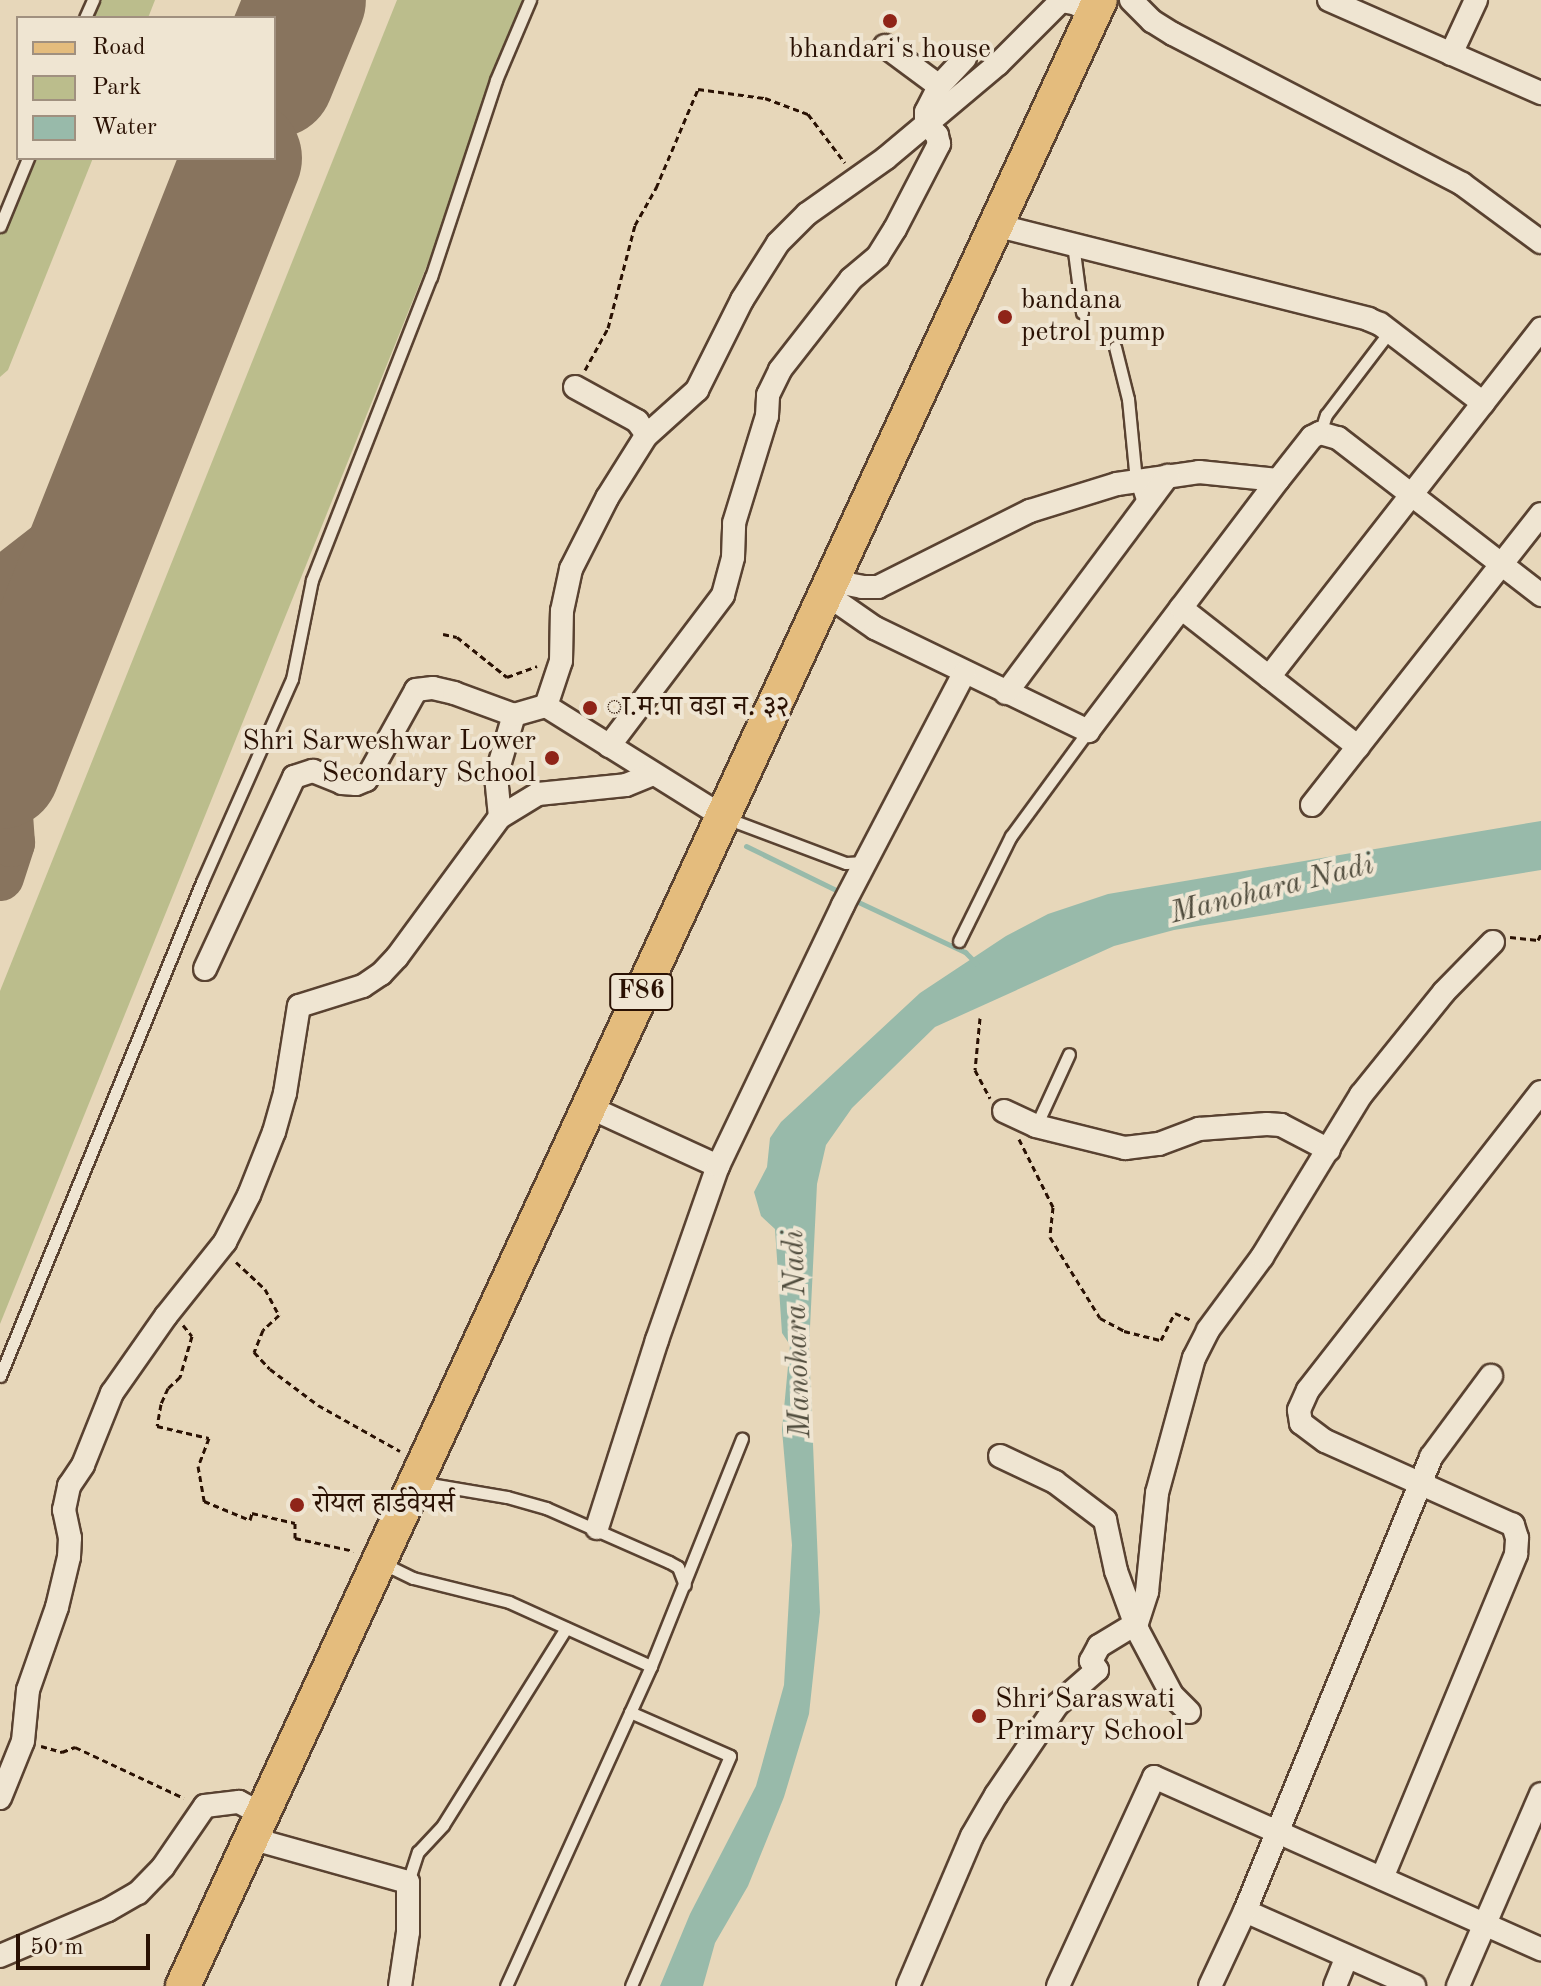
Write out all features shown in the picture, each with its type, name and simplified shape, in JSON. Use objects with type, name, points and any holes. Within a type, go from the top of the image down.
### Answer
[{"type":"main road","name":"F86","points":[[183,1986],[1097,7]]},
{"type":"street","points":[[1131,0],[1152,21],[1173,34],[1462,184],[1541,242]]},
{"type":"street","points":[[1329,0],[1541,93]]},
{"type":"street","points":[[1451,54],[1476,0]]},
{"type":"street","points":[[546,706],[561,661],[562,611],[571,569],[607,498],[647,435],[697,390],[742,300],[778,243],[807,214],[926,124],[1008,55],[1061,1],[1097,7]]},
{"type":"street","points":[[885,46],[939,86]]},
{"type":"street","points":[[609,746],[723,595],[733,557],[734,523],[767,416],[768,395],[780,370],[851,279],[878,256],[895,229],[939,144],[937,135],[926,124],[926,112],[939,86],[965,58]]},
{"type":"street","points":[[995,225],[1368,319],[1390,331],[1483,403]]},
{"type":"street","points":[[1269,677],[1541,329]]},
{"type":"street","points":[[575,387],[637,421],[647,435]]},
{"type":"street","points":[[829,587],[875,628],[964,674],[1088,731],[1278,480],[1312,437],[1320,433],[1338,438],[1541,595]]},
{"type":"street","points":[[829,587],[878,587],[1030,511],[1136,481],[1199,472],[1278,480]]},
{"type":"street","points":[[1006,693],[1168,476]]},
{"type":"street","points":[[1312,805],[1541,514]]},
{"type":"street","points":[[1181,608],[1358,747]]},
{"type":"street","points":[[597,1528],[657,1340],[718,1166],[843,905],[964,674]]},
{"type":"street","points":[[205,969],[294,777],[313,771],[342,783],[356,784],[366,780],[416,690],[433,688],[454,693],[514,715],[546,706],[722,816]]},
{"type":"street","points":[[500,817],[496,776],[514,715]]},
{"type":"street","points":[[0,1798],[23,1741],[28,1690],[57,1607],[69,1557],[70,1538],[64,1510],[69,1486],[83,1465],[112,1393],[166,1316],[225,1242],[249,1195],[274,1132],[285,1093],[299,1006],[363,986],[381,974],[500,817],[538,794],[626,785],[653,774]]},
{"type":"street","points":[[908,1986],[972,1836],[996,1795],[1057,1705],[1097,1670],[1091,1661],[1099,1646],[1137,1623],[1147,1592],[1157,1493],[1194,1358],[1208,1330],[1262,1257],[1361,1095],[1444,992],[1493,942]]},
{"type":"street","points":[[1382,1878],[1516,1554],[1517,1538],[1513,1525],[1325,1441],[1301,1423],[1299,1410],[1308,1390],[1541,1092]]},
{"type":"street","points":[[589,1107],[718,1166]]},
{"type":"street","points":[[1004,1111],[1036,1126],[1096,1143],[1143,1148],[1199,1129],[1267,1124],[1281,1125],[1329,1150]]},
{"type":"street","points":[[1210,1986],[1245,1911],[1423,1483],[1431,1457],[1491,1376]]},
{"type":"street","points":[[1000,1456],[1055,1482],[1105,1520],[1116,1571],[1137,1623],[1168,1689],[1189,1712]]},
{"type":"street","points":[[1058,1986],[1154,1777],[1541,1949]]},
{"type":"street","points":[[1458,1986],[1541,1794]]},
{"type":"street","points":[[0,1956],[108,1910],[138,1893],[163,1867],[205,1806],[239,1802],[256,1826],[408,1882],[408,1932],[400,1986]]},
{"type":"street","points":[[1245,1911],[1414,1986]]},
{"type":"street","points":[[1335,1986],[1347,1957]]},
{"type":"lane","points":[[0,1376],[196,896],[292,679],[312,580],[420,306],[496,80],[530,0]]},
{"type":"lane","points":[[0,226],[27,160]]},
{"type":"lane","points":[[1073,243],[1082,312]]},
{"type":"lane","points":[[1320,433],[1326,415],[1390,331]]},
{"type":"lane","points":[[1115,347],[1128,399],[1136,481],[1144,507]]},
{"type":"lane","points":[[959,941],[1011,836],[1088,731]]},
{"type":"lane","points":[[722,816],[862,868]]},
{"type":"lane","points":[[1036,1126],[1069,1054]]},
{"type":"lane","points":[[506,1986],[651,1666],[742,1439]]},
{"type":"lane","points":[[420,1473],[507,1497],[597,1528],[678,1567],[685,1586]]},
{"type":"lane","points":[[380,1562],[413,1578],[509,1602],[651,1666]]},
{"type":"lane","points":[[408,1882],[418,1852],[443,1825],[566,1628]]},
{"type":"lane","points":[[630,1712],[730,1756],[631,1986]]},
{"type":"path","points":[[575,387],[608,328],[635,225],[668,162],[698,89],[765,98],[808,114],[856,179]]},
{"type":"path","points":[[443,634],[457,637],[507,677],[561,661]]},
{"type":"path","points":[[1493,942],[1510,937],[1538,940],[1541,934]]},
{"type":"path","points":[[980,1018],[975,1070],[989,1097],[1004,1111],[1053,1207],[1050,1237],[1100,1318],[1124,1331],[1161,1340],[1175,1313],[1208,1330]]},
{"type":"path","points":[[225,1242],[228,1254],[265,1289],[279,1315],[263,1330],[254,1352],[270,1369],[318,1405],[420,1473]]},
{"type":"path","points":[[166,1316],[184,1326],[192,1336],[180,1377],[168,1388],[161,1404],[157,1426],[209,1438],[198,1466],[204,1501],[250,1520],[252,1513],[295,1523],[295,1538],[359,1552],[380,1562]]},
{"type":"path","points":[[23,1741],[62,1752],[75,1747],[205,1806]]},
{"type":"green space","points":[[99,0],[155,0],[149,16],[92,16]]},
{"type":"green space","points":[[397,0],[534,0],[0,1324],[0,991]]},
{"type":"green space","points":[[31,160],[92,160],[8,370],[0,377],[0,232]]},
{"type":"water","name":"Manohara Nadi","points":[[1541,821],[1541,870],[1174,930],[1114,946],[935,1027],[852,1108],[826,1145],[817,1184],[809,1348],[820,1612],[809,1714],[784,1797],[748,1886],[715,1943],[703,1986],[660,1986],[690,1914],[756,1786],[784,1685],[792,1545],[782,1430],[790,1345],[782,1333],[775,1229],[761,1216],[754,1192],[767,1167],[770,1138],[781,1122],[920,993],[1006,936],[1048,914],[1108,894]]},
{"type":"waterway","points":[[746,846],[842,893]]},
{"type":"waterway","points":[[854,900],[965,952],[976,963]]},
{"type":"taxiway","points":[[0,582],[85,516],[118,469]]},
{"type":"taxiway","points":[[0,877],[11,843],[6,774],[13,736]]},
{"type":"runway","points":[[276,73],[306,0]]},
{"type":"runway","points":[[0,769],[241,160]]},
{"type":"place","name":"bhandari's house","points":[[890,21]]},
{"type":"place","name":"bandana petrol pump","points":[[1005,317]]},
{"type":"place","name":"ा.म.पा वडा न. ३२","points":[[590,708]]},
{"type":"place","name":"Shri Sarweshwar Lower Secondary School","points":[[552,758]]},
{"type":"place","name":"रोयल हार्डवेयर्स","points":[[297,1505]]},
{"type":"place","name":"Shri Saraswati Primary School","points":[[979,1716]]}]
